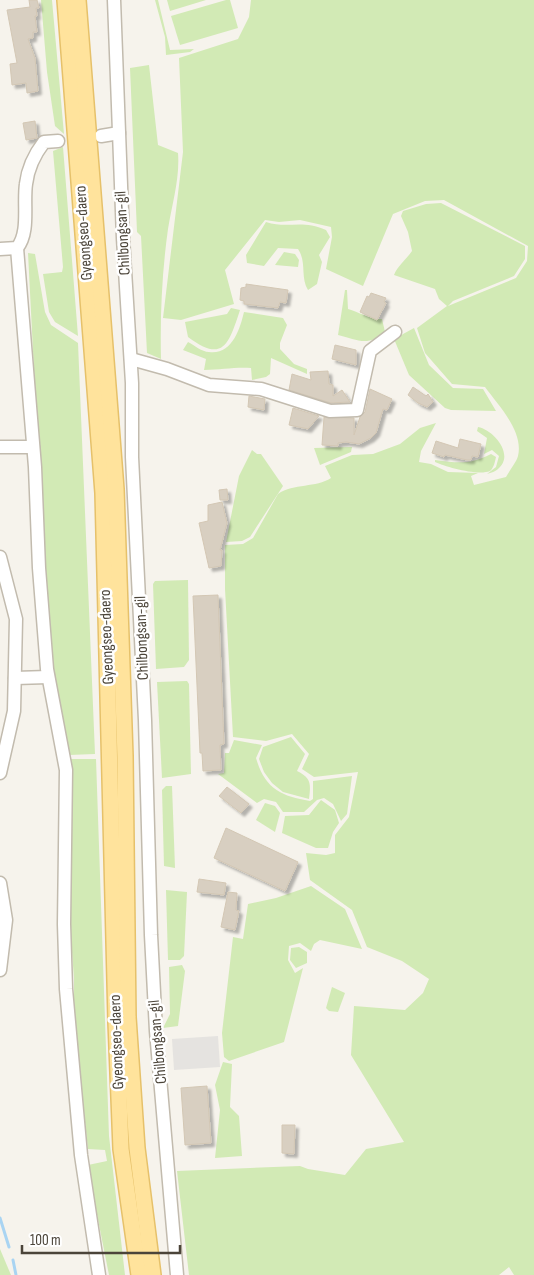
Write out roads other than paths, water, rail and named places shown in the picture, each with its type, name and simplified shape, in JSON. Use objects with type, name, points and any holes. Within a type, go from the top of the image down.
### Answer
[{"type":"main road","name":"Gyeongseo-daero","points":[[65,0],[103,493],[121,1150],[139,1275]]},
{"type":"main road","name":"Gyeongseo-daero","points":[[78,0],[116,489],[125,756],[128,1018],[137,1148],[153,1275]]},
{"type":"street","name":"Chilbongsan-gil","points":[[114,0],[130,358],[132,457],[138,538],[156,1031],[177,1275]]},
{"type":"street","points":[[101,136],[119,133]]},
{"type":"street","points":[[58,141],[44,142],[32,158],[26,183],[23,240],[17,248],[33,447],[39,568],[48,677],[66,770],[64,924],[66,989],[79,1137],[99,1275]]},
{"type":"street","points":[[0,248],[17,248]]},
{"type":"street","points":[[130,358],[167,369],[209,386],[261,389],[330,411],[357,410],[370,351],[395,332]]},
{"type":"street","points":[[0,447],[33,447]]},
{"type":"street","points":[[0,556],[16,619],[14,711],[0,773]]},
{"type":"street","points":[[15,678],[48,677]]},
{"type":"street","points":[[0,883],[6,920],[0,970]]},
{"type":"waterway","points":[[0,1218],[9,1247]]},
{"type":"waterway","points":[[13,1260],[16,1275]]}]
